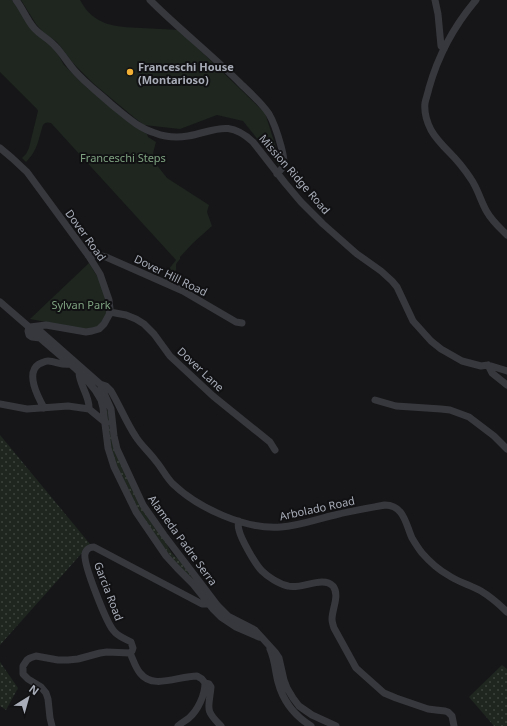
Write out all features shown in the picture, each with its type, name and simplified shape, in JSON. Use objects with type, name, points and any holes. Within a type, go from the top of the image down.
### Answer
[{"type":"street","name":"Mission Ridge Road","points":[[16,0],[35,28],[56,46],[74,70],[89,85],[134,123],[144,129],[166,136],[177,137],[223,128],[235,130],[247,136],[301,202],[340,240],[387,276],[397,287],[413,321],[431,341],[451,356],[462,361],[481,366],[488,365],[507,371]]},
{"type":"street","points":[[150,0],[230,73],[265,108],[276,129],[284,156],[282,170],[277,174]]},
{"type":"street","points":[[435,0],[441,46],[444,49]]},
{"type":"street","points":[[476,0],[455,28],[436,66],[425,103],[425,110],[427,121],[434,135],[473,182],[488,213],[507,236]]},
{"type":"street","name":"Dover Road","points":[[0,148],[27,172],[88,255],[100,274],[109,300],[110,312]]},
{"type":"street","name":"Dover Hill Road","points":[[88,255],[106,257],[187,293],[236,322],[242,323]]},
{"type":"street","name":"Alameda Padre Serra","points":[[0,302],[79,372],[89,382],[98,395],[104,408],[108,448],[113,463],[136,512],[166,556],[193,584],[218,615],[229,623],[254,635],[262,637]]},
{"type":"street","points":[[29,327],[46,325],[86,332],[92,331],[104,324],[110,312]]},
{"type":"street","name":"Dover Lane","points":[[110,312],[131,317],[147,327],[170,356],[213,396],[270,442],[275,450]]},
{"type":"street","name":"Alameda Padre Serra","points":[[29,327],[41,332],[100,384],[111,409],[117,449],[146,509],[218,606],[232,618],[253,629],[269,645],[279,658],[286,684],[295,700],[301,707],[307,712],[336,726]]},
{"type":"street","points":[[44,408],[40,402],[32,379],[34,369],[38,365],[46,362],[65,365],[70,364]]},
{"type":"street","points":[[488,365],[492,373],[507,385]]},
{"type":"street","points":[[79,372],[80,381],[89,402],[89,409]]},
{"type":"street","name":"Arbolado Road","points":[[100,384],[106,386],[112,391],[136,437],[172,483],[187,496],[201,504],[220,514],[248,524],[282,527],[340,514],[391,505],[397,508],[402,514],[415,544],[429,560],[447,575],[490,596],[507,612]]},
{"type":"street","points":[[375,400],[396,406],[450,410],[469,417],[494,436],[507,449]]},
{"type":"street","points":[[0,404],[27,409],[68,406],[89,409],[106,423]]},
{"type":"street","points":[[239,521],[238,526],[240,534],[256,563],[264,573],[288,586],[296,587],[322,582],[329,583],[334,588],[336,595],[332,623],[354,666],[360,672],[391,696],[428,709],[449,712],[454,726]]},
{"type":"street","name":"Garcia Road","points":[[130,653],[132,651],[133,644],[114,632],[91,581],[85,555],[91,547],[94,547],[202,604],[209,604]]},
{"type":"street","name":"Alameda Padre Serra","points":[[269,645],[274,659],[278,683],[284,697],[289,706],[311,726]]},
{"type":"street","points":[[52,726],[46,693],[41,687],[23,674],[23,666],[27,660],[36,656],[58,660],[68,660],[107,652],[130,653],[139,672],[144,678],[150,681],[159,682],[197,676],[202,678],[205,683],[203,696],[189,718],[178,726]]},
{"type":"street","points":[[205,683],[210,684],[211,687],[208,703],[209,711],[212,717],[221,726]]},
{"type":"green space","name":"Franceschi Steps","points":[[0,0],[12,0],[56,51],[64,65],[85,86],[131,124],[147,134],[148,137],[156,142],[153,153],[156,164],[167,178],[209,205],[207,212],[212,226],[180,257],[176,264],[176,270],[168,280],[162,278],[176,260],[51,123],[47,122],[43,125],[37,145],[30,158],[26,162],[22,158],[29,148],[38,111],[0,72]]},
{"type":"green space","points":[[21,0],[80,0],[92,15],[99,20],[114,26],[179,30],[265,113],[284,172],[243,121],[217,115],[180,129],[144,125],[94,84],[72,62],[57,42],[43,32],[36,24]]},
{"type":"green space","name":"Sylvan Park","points":[[89,263],[100,281],[107,304],[106,316],[98,327],[88,330],[30,319]]},
{"type":"green space","points":[[106,402],[112,441],[170,551],[179,559],[199,586],[179,567],[142,519],[118,470],[110,444]]},
{"type":"green space","points":[[0,435],[90,544],[0,645]]},
{"type":"green space","points":[[0,662],[18,688],[6,710],[0,706]]},
{"type":"green space","points":[[502,665],[507,669],[507,726],[494,726],[469,697]]},
{"type":"place","name":"Franceschi House (Montarioso)","points":[[130,72]]}]
